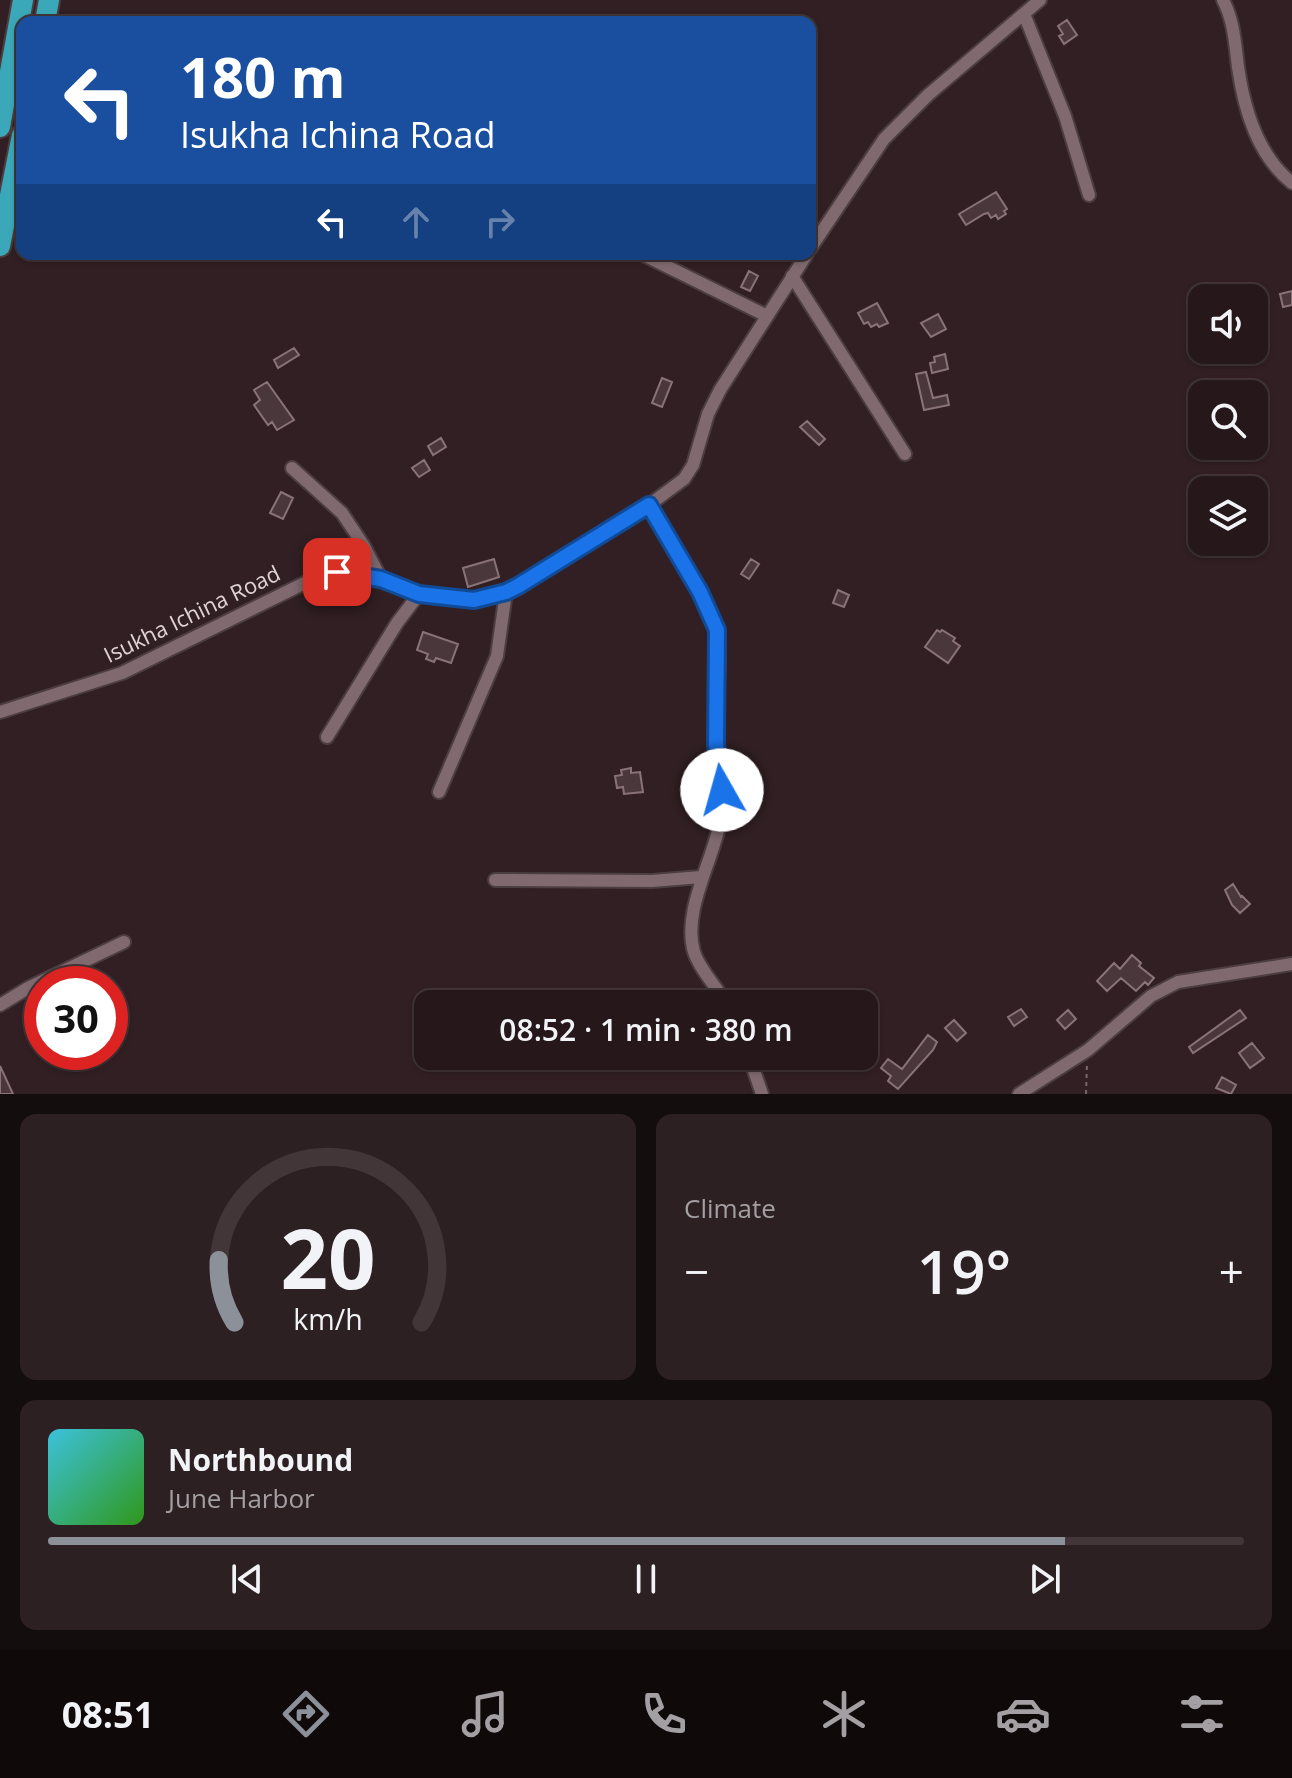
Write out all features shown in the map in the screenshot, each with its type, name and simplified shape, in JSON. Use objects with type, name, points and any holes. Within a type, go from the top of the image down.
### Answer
[{"type":"highway","points":[[0,127],[16,39]]},
{"type":"highway","points":[[0,246],[16,165]]},
{"type":"street","points":[[816,240],[884,139],[928,95],[1040,0]]},
{"type":"street","points":[[1223,0],[1231,16],[1241,88],[1251,126],[1279,173],[1292,183]]},
{"type":"street","points":[[1024,14],[1065,116],[1089,195]]},
{"type":"street","points":[[816,226],[823,229]]},
{"type":"street","points":[[654,260],[767,316]]},
{"type":"street","name":"Isukha Ichina Road","points":[[0,712],[122,673],[321,575],[351,572],[381,579],[419,594],[474,600],[506,592],[649,505],[684,479],[693,465],[708,414],[803,260]]},
{"type":"street","points":[[792,276],[905,454]]},
{"type":"street","points":[[292,468],[342,513],[381,579]]},
{"type":"street","points":[[649,505],[700,592],[717,630],[716,744],[722,790],[720,823],[701,877],[694,911],[694,952],[717,990]]},
{"type":"street","points":[[439,792],[497,656],[506,592]]},
{"type":"street","points":[[327,737],[397,623],[419,594]]},
{"type":"street","points":[[495,880],[652,881],[701,877]]},
{"type":"street","points":[[0,1005],[28,988],[124,942]]},
{"type":"street","points":[[1019,1094],[1088,1050],[1151,996],[1178,982],[1292,964]]},
{"type":"street","points":[[754,1070],[762,1094]]},
{"type":"path","points":[[1086,1094],[1088,1050]]},
{"type":"building","points":[[1067,20],[1077,35],[1064,44],[1058,26]]},
{"type":"building","points":[[996,192],[1007,209],[1004,211],[1006,214],[998,219],[996,215],[991,218],[988,213],[984,214],[966,225],[959,214]]},
{"type":"building","points":[[749,271],[758,276],[750,291],[741,287]]},
{"type":"building","points":[[1292,291],[1292,305],[1283,307],[1280,294]]},
{"type":"building","points":[[877,303],[888,323],[871,327],[868,322],[864,324],[858,313]]},
{"type":"building","points":[[938,314],[946,329],[931,337],[921,323]]},
{"type":"building","points":[[294,348],[299,355],[278,368],[274,360]]},
{"type":"building","points":[[945,354],[948,369],[932,373],[930,363],[935,362],[934,357]]},
{"type":"building","points":[[926,372],[933,398],[947,395],[949,405],[924,410],[916,374]]},
{"type":"building","points":[[662,378],[672,382],[662,407],[652,403]]},
{"type":"building","points":[[267,382],[294,420],[277,430],[272,422],[268,425],[254,405],[260,400],[254,390]]},
{"type":"building","points":[[807,421],[825,439],[819,445],[800,427]]},
{"type":"building","points":[[441,438],[446,447],[433,455],[428,446]]},
{"type":"building","points":[[424,460],[430,470],[419,477],[412,468]]},
{"type":"building","points":[[281,492],[293,498],[283,519],[270,513]]},
{"type":"building","points":[[494,559],[499,577],[468,587],[463,568]]},
{"type":"building","points":[[751,559],[759,564],[749,579],[741,574]]},
{"type":"building","points":[[838,590],[849,595],[844,607],[833,603]]},
{"type":"building","points":[[937,630],[955,638],[953,641],[960,646],[948,663],[925,647]]},
{"type":"building","points":[[423,632],[458,644],[451,663],[436,658],[434,662],[426,659],[428,654],[417,650]]},
{"type":"building","points":[[631,768],[631,773],[640,772],[643,792],[624,794],[623,787],[617,788],[615,776],[622,775],[621,770]]},
{"type":"building","points":[[1233,884],[1250,904],[1240,913],[1225,890]]},
{"type":"building","points":[[1132,955],[1141,963],[1139,966],[1154,978],[1136,991],[1121,978],[1107,991],[1097,981],[1114,963],[1120,969]]},
{"type":"building","points":[[1021,1009],[1027,1017],[1014,1026],[1008,1017]]},
{"type":"building","points":[[1068,1010],[1076,1019],[1065,1029],[1057,1020]]},
{"type":"building","points":[[1240,1010],[1246,1018],[1193,1053],[1189,1047]]},
{"type":"building","points":[[954,1020],[966,1033],[957,1041],[945,1028]]},
{"type":"building","points":[[928,1035],[937,1042],[933,1050],[898,1089],[888,1081],[891,1076],[881,1068],[888,1059],[902,1069]]},
{"type":"building","points":[[1252,1043],[1264,1058],[1250,1068],[1239,1053]]},
{"type":"building","points":[[0,1066],[13,1094],[0,1094]]},
{"type":"building","points":[[1222,1077],[1236,1085],[1231,1094],[1216,1088]]},
{"type":"route","points":[[337,572],[381,579],[419,594],[474,600],[518,586],[649,505],[700,592],[717,630],[716,744],[722,790]]}]
